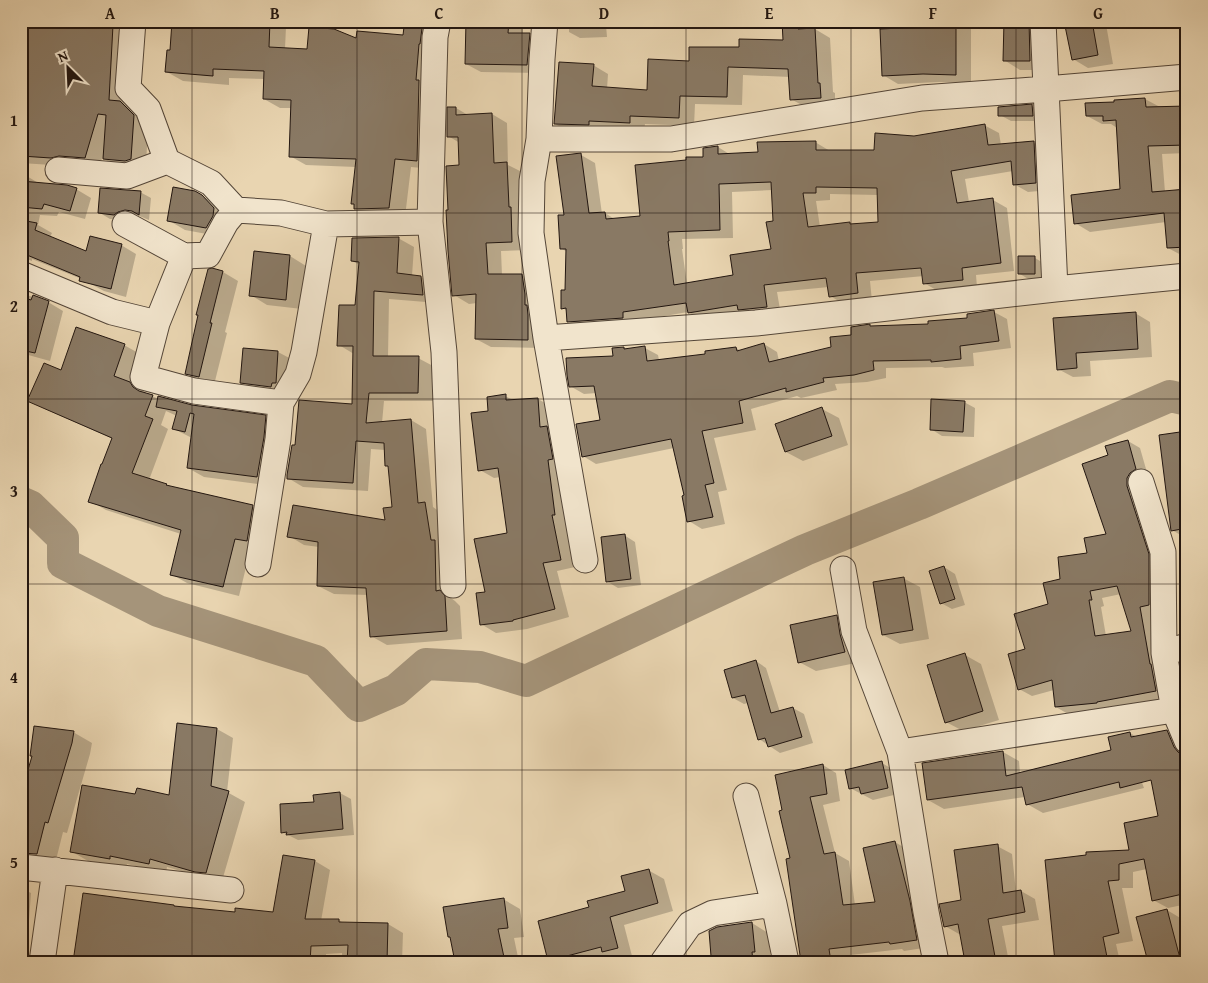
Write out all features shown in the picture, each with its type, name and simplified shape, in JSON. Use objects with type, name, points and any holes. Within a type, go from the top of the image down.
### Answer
[{"type":"street","points":[[133,21],[128,88],[148,109],[167,161],[211,183],[236,210],[281,213],[326,224],[430,222]]},
{"type":"street","points":[[438,21],[435,37],[430,222],[444,352],[453,585]]},
{"type":"street","points":[[545,21],[539,139],[532,181],[531,233],[546,338],[584,560]]},
{"type":"street","points":[[1042,21],[1055,289]]},
{"type":"street","points":[[539,139],[671,139],[922,98],[1187,77]]},
{"type":"street","points":[[58,170],[127,176],[167,161]]},
{"type":"street","points":[[125,224],[184,256],[208,255],[226,222],[236,210]]},
{"type":"street","points":[[258,564],[278,439],[281,403],[298,374],[304,352],[326,224]]},
{"type":"street","points":[[184,256],[157,323],[143,377],[194,391],[281,403]]},
{"type":"street","points":[[21,274],[112,312],[157,323]]},
{"type":"street","points":[[546,338],[756,323],[1187,276]]},
{"type":"street","points":[[1141,482],[1163,552],[1175,650],[1174,710],[1187,741]]},
{"type":"street","points":[[843,569],[854,631],[900,752],[936,962]]},
{"type":"street","points":[[900,752],[1174,710]]},
{"type":"street","points":[[746,796],[774,904],[786,962]]},
{"type":"street","points":[[21,867],[231,890]]},
{"type":"street","points":[[42,962],[55,870]]},
{"type":"street","points":[[663,962],[690,924],[713,913],[774,904]]},
{"type":"building","points":[[21,21],[113,25],[109,100],[120,101],[134,115],[131,159],[125,161],[103,159],[106,115],[98,114],[85,158],[21,156]]},
{"type":"building","points":[[172,21],[270,21],[269,47],[307,49],[309,27],[334,29],[356,38],[357,31],[403,35],[404,27],[422,28],[416,80],[419,80],[417,161],[395,159],[389,208],[354,209],[354,204],[351,204],[356,159],[289,157],[291,100],[263,99],[264,71],[213,69],[213,76],[165,72],[167,50],[170,50]]},
{"type":"building","points":[[466,21],[509,21],[508,33],[530,33],[527,65],[465,64]]},
{"type":"building","points":[[782,21],[798,21],[798,29],[815,28],[818,83],[820,83],[821,98],[790,100],[788,69],[728,67],[727,97],[680,96],[679,118],[630,116],[630,123],[589,121],[589,125],[554,124],[559,62],[594,64],[592,86],[647,90],[648,59],[689,61],[689,47],[739,47],[739,39],[783,40]]},
{"type":"building","points":[[1004,21],[1029,21],[1030,61],[1003,61]]},
{"type":"building","points":[[1064,21],[1092,21],[1098,55],[1072,60]]},
{"type":"building","points":[[923,22],[956,22],[956,75],[882,76],[880,29],[923,27]]},
{"type":"building","points":[[1145,98],[1146,107],[1187,106],[1187,145],[1148,146],[1152,192],[1187,189],[1187,247],[1167,248],[1164,213],[1074,224],[1071,195],[1120,189],[1116,120],[1103,121],[1103,116],[1086,116],[1085,103]]},
{"type":"building","points":[[1032,104],[1033,116],[998,116],[998,107]]},
{"type":"building","points":[[447,107],[456,107],[456,115],[492,113],[494,163],[507,162],[512,242],[486,243],[488,274],[522,274],[525,305],[527,305],[528,315],[528,340],[475,339],[476,294],[452,296],[446,210],[448,210],[446,166],[459,165],[458,137],[447,137]]},
{"type":"building","points":[[985,124],[988,145],[1034,141],[1036,183],[1013,185],[1011,161],[951,171],[957,203],[993,198],[1001,263],[962,268],[963,280],[923,284],[921,268],[856,273],[858,293],[829,297],[826,278],[764,285],[767,307],[738,310],[737,305],[688,313],[686,303],[623,312],[623,318],[567,322],[566,308],[561,309],[561,290],[565,290],[566,249],[560,249],[558,215],[564,215],[556,156],[581,153],[589,213],[605,212],[606,219],[640,216],[635,165],[686,160],[686,157],[703,157],[703,148],[718,146],[718,154],[758,152],[757,142],[816,141],[816,150],[874,150],[875,133],[914,136]],"holes":[[[771,182],[773,221],[766,222],[771,249],[730,255],[733,275],[674,285],[668,232],[720,230],[719,184]],[[816,187],[877,188],[878,222],[850,224],[850,222],[808,227],[803,193],[816,193]]]},
{"type":"building","points":[[21,181],[67,185],[77,188],[70,211],[44,204],[42,209],[21,207]]},
{"type":"building","points":[[173,187],[195,191],[202,195],[214,208],[213,216],[206,228],[167,221]]},
{"type":"building","points":[[100,188],[141,191],[139,215],[125,210],[114,215],[98,213]]},
{"type":"building","points":[[21,220],[37,223],[35,230],[86,251],[90,236],[122,244],[111,289],[79,281],[80,277],[27,255],[25,261],[21,260]]},
{"type":"building","points":[[399,237],[397,273],[421,276],[423,295],[374,291],[373,356],[419,356],[418,393],[369,393],[366,423],[411,419],[418,503],[425,502],[431,540],[435,540],[436,591],[440,590],[445,596],[447,631],[370,637],[366,588],[317,586],[318,542],[287,537],[293,505],[385,520],[383,508],[392,507],[388,466],[385,466],[384,443],[356,441],[353,483],[287,479],[287,475],[292,445],[295,445],[299,400],[352,404],[353,346],[337,346],[339,305],[355,305],[359,262],[351,261],[352,238]]},
{"type":"building","points":[[254,251],[290,255],[286,300],[249,296]]},
{"type":"building","points":[[1018,256],[1035,256],[1035,274],[1018,274]]},
{"type":"building","points":[[212,268],[223,271],[199,377],[185,374],[198,315],[196,315],[208,269]]},
{"type":"building","points":[[33,295],[49,301],[35,353],[21,350],[21,297],[31,300]]},
{"type":"building","points":[[994,310],[999,341],[960,346],[961,359],[931,362],[931,360],[873,361],[874,370],[854,375],[823,378],[824,382],[786,392],[786,388],[739,401],[743,423],[702,431],[714,483],[705,485],[713,517],[687,522],[682,496],[684,495],[671,439],[582,457],[576,424],[600,420],[594,386],[569,387],[566,358],[613,356],[612,348],[624,347],[624,349],[645,346],[647,361],[705,354],[705,351],[736,347],[737,351],[764,343],[769,362],[831,347],[830,337],[851,335],[851,327],[870,324],[870,326],[928,324],[928,321],[967,318],[967,314]]},
{"type":"building","points":[[1136,312],[1138,349],[1076,353],[1077,368],[1057,370],[1053,318]]},
{"type":"building","points":[[76,327],[125,344],[114,376],[130,382],[139,391],[153,395],[145,416],[153,419],[132,473],[166,485],[253,505],[247,541],[235,539],[223,587],[170,575],[181,530],[88,502],[112,438],[27,401],[44,363],[61,370]]},
{"type":"building","points":[[243,348],[278,351],[276,383],[272,383],[271,387],[240,383]]},
{"type":"building","points":[[506,394],[506,400],[538,398],[540,427],[547,426],[553,459],[548,460],[555,515],[552,515],[561,560],[543,563],[555,609],[513,621],[480,625],[476,593],[485,592],[474,539],[507,533],[498,468],[478,471],[471,413],[488,411],[487,397]]},
{"type":"building","points":[[158,396],[192,405],[266,415],[257,477],[187,468],[194,414],[190,413],[185,432],[172,429],[177,411],[156,407]]},
{"type":"building","points":[[931,399],[965,401],[963,432],[930,430]]},
{"type":"building","points":[[822,407],[832,436],[785,452],[775,424]]},
{"type":"building","points":[[1187,431],[1187,528],[1171,531],[1159,435]]},
{"type":"building","points":[[1128,440],[1136,469],[1127,478],[1127,486],[1149,554],[1149,605],[1140,607],[1156,691],[1097,703],[1055,707],[1052,680],[1018,690],[1008,654],[1025,649],[1014,614],[1048,604],[1043,583],[1060,579],[1058,557],[1087,553],[1084,538],[1106,534],[1082,464],[1108,455],[1105,446]],"holes":[[[1117,586],[1131,631],[1095,636],[1089,600],[1092,600],[1090,591]]]},
{"type":"building","points":[[625,534],[631,579],[606,582],[601,537]]},
{"type":"building","points":[[944,566],[955,599],[940,604],[929,571]]},
{"type":"building","points":[[904,577],[913,630],[882,635],[873,582]]},
{"type":"building","points":[[837,615],[845,652],[798,663],[790,625]]},
{"type":"building","points":[[965,653],[983,711],[945,723],[927,665]]},
{"type":"building","points":[[756,660],[771,713],[793,707],[802,737],[768,747],[765,738],[758,740],[745,695],[732,698],[724,670]]},
{"type":"building","points":[[177,723],[217,728],[211,786],[229,791],[206,873],[195,872],[150,859],[149,864],[110,856],[110,859],[70,852],[82,785],[135,794],[137,788],[169,795]]},
{"type":"building","points":[[34,726],[74,731],[48,823],[45,822],[37,854],[21,853],[21,794],[32,756],[30,756]]},
{"type":"building","points":[[1167,730],[1174,747],[1181,754],[1187,781],[1187,799],[1182,800],[1187,823],[1187,893],[1152,901],[1144,859],[1119,864],[1119,880],[1108,881],[1119,933],[1103,937],[1108,962],[1055,962],[1045,860],[1086,855],[1086,852],[1129,850],[1124,823],[1158,816],[1151,780],[1120,788],[1119,782],[1026,805],[1022,787],[927,800],[922,763],[1003,751],[1006,776],[1111,750],[1108,737],[1130,732],[1131,737]]},
{"type":"building","points":[[882,761],[888,788],[861,794],[859,787],[849,789],[845,770]]},
{"type":"building","points":[[823,764],[827,794],[810,797],[824,854],[835,852],[843,905],[875,902],[863,848],[895,841],[910,901],[917,940],[829,949],[831,962],[801,962],[786,859],[790,858],[779,811],[782,810],[775,775]]},
{"type":"building","points":[[340,792],[343,829],[286,835],[287,832],[281,833],[280,804],[314,802],[313,795]]},
{"type":"building","points":[[998,844],[1003,893],[1021,890],[1025,912],[988,919],[996,962],[965,962],[958,924],[944,927],[939,904],[961,900],[954,850]]},
{"type":"building","points":[[283,855],[315,860],[305,919],[339,919],[339,922],[388,923],[387,962],[347,962],[348,945],[311,946],[310,962],[73,962],[83,893],[174,906],[235,912],[235,908],[273,912]]},
{"type":"building","points":[[649,869],[658,903],[610,917],[618,948],[602,952],[601,947],[548,961],[538,921],[589,907],[587,901],[625,891],[621,876]]},
{"type":"building","points":[[504,898],[508,928],[498,929],[505,962],[455,962],[450,937],[448,937],[443,907]]},
{"type":"building","points":[[1167,909],[1181,962],[1148,962],[1136,917]]},
{"type":"building","points":[[752,922],[755,952],[752,952],[753,962],[713,962],[709,931],[717,927]]},
{"type":"waterway","points":[[21,502],[30,506],[63,538],[63,563],[158,611],[316,661],[359,706],[396,690],[426,664],[480,667],[526,681],[805,550],[919,504],[1170,396],[1187,400]]}]
